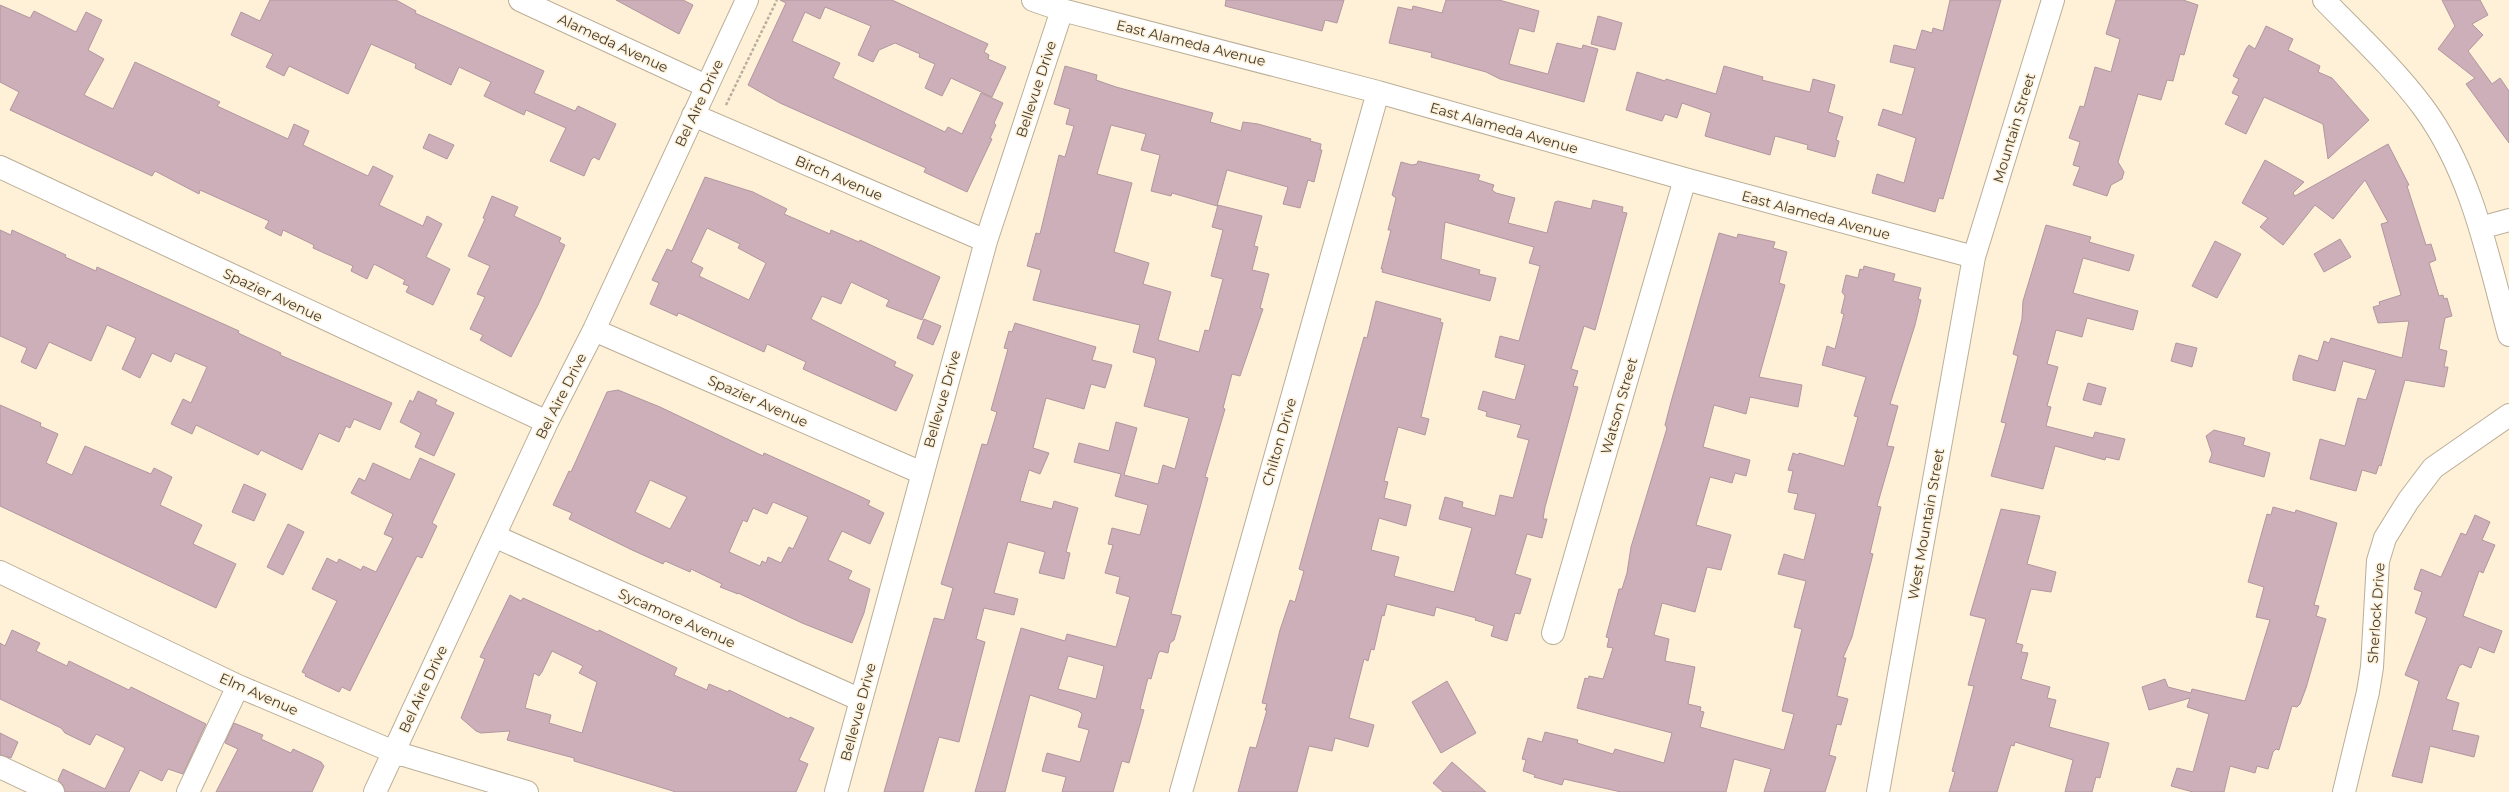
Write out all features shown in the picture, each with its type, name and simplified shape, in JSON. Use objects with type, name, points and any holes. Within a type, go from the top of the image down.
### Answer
[{"type":"street","name":"Alameda Avenue","points":[[520,0],[706,86]]},
{"type":"street","name":"Bel Aire Drive","points":[[375,792],[547,422],[594,330],[747,0]]},
{"type":"street","name":"East Alameda Avenue","points":[[1033,0],[1062,10],[1378,92],[1685,180],[1974,257]]},
{"type":"street","name":"Mountain Street","points":[[1974,257],[2053,0]]},
{"type":"street","points":[[2324,0],[2380,55],[2423,107],[2455,162],[2480,228],[2509,335]]},
{"type":"street","name":"Bellevue Drive","points":[[836,792],[986,242],[1062,10]]},
{"type":"street","name":"Chilton Drive","points":[[1181,792],[1378,92]]},
{"type":"street","name":"Birch Avenue","points":[[693,115],[986,242]]},
{"type":"street","name":"Spazier Avenue","points":[[0,167],[547,422]]},
{"type":"street","name":"Watson Street","points":[[1553,633],[1685,180]]},
{"type":"street","points":[[2480,228],[2509,220]]},
{"type":"street","name":"West Mountain Street","points":[[1878,792],[1974,257]]},
{"type":"street","name":"Spazier Avenue","points":[[594,330],[922,473]]},
{"type":"street","name":"Sherlock Drive","points":[[2344,792],[2368,692],[2372,667],[2378,562],[2385,538],[2408,500],[2433,468],[2509,415]]},
{"type":"street","name":"Sycamore Avenue","points":[[494,536],[861,700]]},
{"type":"street","name":"Elm Avenue","points":[[0,572],[238,686],[394,752],[527,792]]},
{"type":"street","points":[[188,792],[238,686]]},
{"type":"street","points":[[0,767],[53,792]]},
{"type":"path","points":[[726,105],[777,0]]},
{"type":"building","points":[[270,0],[396,0],[416,11],[415,13],[544,71],[534,93],[575,111],[578,106],[616,124],[599,160],[594,157],[591,160],[584,176],[550,161],[566,128],[526,110],[524,115],[484,96],[491,82],[459,67],[451,85],[415,68],[416,64],[371,44],[348,94],[289,66],[284,76],[266,67],[273,54],[231,35],[241,12],[260,21]]},
{"type":"building","points":[[616,0],[683,0],[693,5],[679,34]]},
{"type":"building","points":[[780,0],[892,0],[988,44],[984,52],[989,55],[988,59],[1006,67],[992,97],[951,78],[942,96],[925,88],[935,64],[919,57],[920,54],[895,43],[879,50],[873,62],[858,55],[871,26],[825,7],[820,19],[805,12],[792,41],[840,63],[833,78],[945,132],[948,127],[962,134],[981,93],[1003,103],[994,123],[996,125],[990,138],[992,139],[967,192],[924,172],[926,168],[780,103],[748,85],[786,3]]},
{"type":"building","points":[[1226,0],[1344,0],[1337,23],[1325,20],[1322,31],[1225,6]]},
{"type":"building","points":[[1446,0],[1499,0],[1539,11],[1534,32],[1519,28],[1509,64],[1548,74],[1557,43],[1582,49],[1583,45],[1598,49],[1584,102],[1500,79],[1486,72],[1431,57],[1432,53],[1389,43],[1398,7],[1412,10],[1413,6],[1442,13]]},
{"type":"building","points":[[1950,0],[2001,0],[1943,199],[1939,198],[1935,212],[1872,193],[1877,174],[1904,183],[1916,138],[1878,125],[1883,109],[1902,115],[1915,68],[1890,62],[1894,45],[1916,50],[1922,30],[1932,33],[1933,28],[1943,31]]},
{"type":"building","points":[[2116,0],[2183,0],[2198,5],[2184,55],[2180,54],[2173,81],[2167,80],[2161,100],[2138,94],[2118,162],[2124,172],[2122,179],[2111,185],[2107,196],[2073,185],[2080,167],[2073,165],[2080,142],[2069,138],[2080,106],[2084,107],[2095,67],[2111,72],[2120,39],[2106,34]]},
{"type":"building","points":[[2442,0],[2480,0],[2488,15],[2472,24],[2483,35],[2468,51],[2492,84],[2500,78],[2509,91],[2509,143],[2466,84],[2475,78],[2438,49],[2455,26]]},
{"type":"building","points":[[0,5],[30,18],[34,11],[76,32],[86,12],[102,20],[88,50],[104,59],[84,95],[113,109],[135,62],[220,102],[217,106],[288,139],[294,124],[309,131],[303,145],[368,176],[373,166],[393,176],[379,205],[423,226],[427,216],[442,224],[426,257],[450,269],[433,305],[406,292],[409,286],[403,284],[405,280],[374,264],[367,279],[351,271],[353,266],[313,248],[314,245],[283,230],[281,236],[265,228],[269,221],[200,190],[199,194],[155,171],[152,176],[10,110],[19,92],[0,82]]},
{"type":"building","points":[[1598,16],[1622,23],[1615,50],[1591,44]]},
{"type":"building","points":[[2266,26],[2293,39],[2288,50],[2320,66],[2318,72],[2332,78],[2369,120],[2328,159],[2323,124],[2264,97],[2246,134],[2225,124],[2239,96],[2232,93],[2239,79],[2233,76],[2246,49],[2249,45],[2255,49]]},
{"type":"building","points":[[1065,66],[1097,75],[1096,80],[1116,87],[1213,113],[1210,122],[1241,131],[1243,122],[1258,124],[1311,139],[1310,141],[1321,144],[1320,150],[1322,150],[1314,182],[1308,180],[1300,208],[1283,204],[1288,187],[1227,170],[1217,206],[1172,193],[1171,196],[1151,191],[1160,155],[1141,150],[1146,134],[1111,125],[1097,174],[1132,183],[1114,252],[1149,263],[1143,284],[1171,292],[1158,340],[1199,352],[1205,330],[1209,331],[1223,279],[1211,276],[1223,230],[1212,227],[1218,205],[1262,216],[1254,246],[1258,247],[1252,270],[1269,274],[1260,308],[1263,309],[1240,376],[1232,374],[1223,408],[1225,409],[1205,477],[1208,478],[1171,614],[1181,616],[1174,640],[1170,643],[1168,653],[1160,651],[1151,679],[1148,678],[1140,709],[1144,710],[1129,763],[1122,761],[1113,792],[1062,792],[1066,777],[1042,771],[1047,753],[1080,762],[1089,730],[1078,727],[1082,714],[1079,711],[1030,695],[1005,792],[975,792],[1021,628],[1065,641],[1067,634],[1116,647],[1130,597],[1116,593],[1120,577],[1105,573],[1113,545],[1108,544],[1112,528],[1140,535],[1148,505],[1115,496],[1121,474],[1074,462],[1079,443],[1109,451],[1116,422],[1137,428],[1124,475],[1158,484],[1163,465],[1175,469],[1189,418],[1144,406],[1156,362],[1155,358],[1133,352],[1140,325],[1033,300],[1041,270],[1027,266],[1036,233],[1040,234],[1059,155],[1065,157],[1074,126],[1066,124],[1070,109],[1054,104]],"holes":[[[1068,656],[1104,666],[1096,699],[1058,689]]]},
{"type":"building","points":[[1724,66],[1763,77],[1762,80],[1810,92],[1813,79],[1835,85],[1828,112],[1843,117],[1836,140],[1839,141],[1835,157],[1807,149],[1808,145],[1775,136],[1770,155],[1705,136],[1711,113],[1682,103],[1677,118],[1665,114],[1662,121],[1626,110],[1637,72],[1716,94]]},
{"type":"building","points":[[429,134],[454,145],[447,159],[423,148]]},
{"type":"building","points":[[2388,144],[2409,185],[2407,186],[2426,245],[2431,244],[2436,260],[2429,263],[2439,296],[2443,295],[2444,299],[2447,298],[2452,316],[2445,318],[2439,349],[2447,351],[2444,367],[2448,367],[2444,387],[2405,380],[2381,466],[2379,465],[2376,474],[2362,470],[2356,491],[2310,479],[2320,439],[2345,446],[2358,398],[2366,400],[2376,370],[2343,361],[2335,391],[2293,380],[2293,375],[2299,355],[2318,361],[2324,341],[2329,343],[2331,338],[2402,358],[2409,321],[2378,323],[2373,307],[2380,305],[2379,302],[2401,295],[2381,224],[2388,222],[2365,180],[2333,219],[2315,205],[2283,245],[2260,227],[2268,218],[2242,203],[2265,160],[2304,182],[2293,193],[2295,196]]},
{"type":"building","points":[[1418,161],[1480,175],[1478,180],[1494,185],[1492,190],[1496,193],[1515,198],[1508,223],[1547,233],[1555,202],[1558,201],[1591,209],[1593,200],[1623,207],[1622,212],[1627,213],[1595,330],[1584,326],[1571,369],[1578,371],[1573,386],[1578,387],[1545,507],[1543,519],[1547,519],[1542,538],[1527,534],[1515,574],[1531,579],[1520,614],[1515,613],[1507,641],[1491,636],[1494,626],[1475,620],[1476,618],[1436,607],[1434,616],[1387,604],[1384,616],[1382,615],[1374,650],[1371,649],[1368,661],[1364,659],[1349,718],[1374,725],[1368,747],[1335,738],[1332,751],[1309,746],[1297,792],[1238,792],[1250,747],[1256,748],[1267,710],[1265,710],[1267,704],[1262,703],[1280,630],[1290,600],[1295,602],[1304,571],[1299,569],[1364,337],[1367,338],[1376,301],[1441,319],[1440,322],[1443,323],[1421,417],[1429,419],[1425,435],[1398,427],[1384,481],[1388,482],[1384,498],[1411,505],[1406,526],[1379,518],[1371,550],[1399,557],[1394,576],[1454,592],[1472,528],[1439,519],[1445,497],[1463,502],[1462,507],[1495,516],[1500,495],[1513,498],[1529,440],[1517,437],[1521,425],[1486,416],[1487,412],[1478,409],[1483,391],[1515,400],[1525,365],[1495,357],[1500,336],[1519,341],[1540,266],[1529,263],[1534,247],[1445,222],[1441,259],[1480,270],[1479,274],[1496,278],[1490,301],[1382,272],[1383,269],[1381,269],[1391,230],[1388,230],[1396,198],[1392,195],[1401,162],[1412,165],[1417,164]]},
{"type":"building","points":[[705,177],[753,192],[787,209],[784,214],[830,234],[831,230],[859,242],[860,240],[940,277],[922,320],[886,306],[889,300],[851,282],[841,304],[822,296],[811,319],[896,362],[894,366],[913,375],[896,411],[803,369],[806,362],[767,344],[764,352],[681,314],[678,313],[677,316],[650,304],[659,283],[652,280],[667,249],[672,251]],"holes":[[[707,228],[740,244],[738,248],[766,263],[749,300],[699,276],[703,268],[691,262]]]},
{"type":"building","points":[[492,196],[518,207],[514,216],[561,238],[559,242],[565,245],[538,305],[511,357],[480,340],[483,335],[470,329],[485,297],[477,294],[490,266],[468,256],[485,219],[483,218]]},
{"type":"building","points":[[2046,225],[2091,237],[2089,242],[2134,255],[2129,271],[2083,258],[2073,293],[2138,311],[2133,330],[2087,318],[2082,337],[2056,330],[2047,364],[2058,367],[2047,406],[2051,407],[2046,426],[2093,438],[2095,432],[2125,439],[2119,460],[2106,457],[2105,460],[2055,446],[2043,489],[1991,476],[2006,423],[2001,422],[2018,356],[2013,354],[2022,319],[2023,301]]},
{"type":"building","points":[[0,230],[11,235],[12,230],[66,255],[65,257],[96,271],[97,267],[239,331],[238,333],[281,353],[280,355],[392,403],[380,430],[354,419],[350,428],[346,426],[339,442],[319,433],[302,470],[261,450],[258,455],[196,425],[192,434],[171,424],[183,399],[191,403],[207,367],[175,353],[171,362],[152,353],[140,378],[122,369],[136,338],[107,325],[91,361],[49,342],[36,369],[21,362],[27,348],[0,336]]},
{"type":"building","points":[[1719,233],[1737,238],[1738,234],[1775,242],[1773,248],[1787,252],[1779,283],[1785,285],[1759,377],[1802,385],[1798,407],[1750,397],[1746,414],[1714,405],[1703,447],[1750,460],[1746,476],[1735,473],[1732,483],[1710,477],[1696,525],[1731,535],[1721,570],[1707,567],[1695,612],[1662,603],[1654,635],[1669,639],[1665,661],[1695,667],[1688,704],[1701,707],[1700,711],[1704,712],[1700,727],[1784,750],[1794,714],[1782,711],[1802,629],[1794,627],[1806,581],[1778,574],[1784,554],[1804,560],[1816,514],[1794,509],[1798,494],[1788,492],[1793,471],[1788,470],[1793,453],[1798,455],[1799,453],[1844,466],[1858,417],[1854,416],[1866,377],[1822,365],[1827,346],[1835,349],[1844,314],[1841,313],[1845,296],[1842,292],[1846,275],[1858,278],[1860,269],[1863,270],[1864,266],[1895,274],[1893,281],[1921,288],[1918,299],[1921,300],[1915,325],[1890,404],[1898,406],[1887,446],[1894,447],[1877,506],[1881,507],[1870,553],[1873,554],[1852,637],[1843,658],[1846,658],[1837,696],[1848,699],[1841,725],[1837,724],[1829,755],[1836,757],[1825,792],[1764,792],[1771,769],[1734,759],[1726,792],[1621,792],[1564,779],[1562,785],[1534,777],[1535,775],[1523,771],[1526,760],[1522,759],[1528,738],[1542,742],[1545,732],[1578,740],[1577,743],[1613,754],[1615,749],[1664,763],[1672,733],[1577,708],[1585,678],[1588,679],[1589,676],[1603,679],[1613,648],[1607,647],[1609,638],[1606,637],[1619,589],[1622,589],[1627,573],[1631,547],[1667,428],[1665,425],[1671,402]]},
{"type":"building","points":[[2340,239],[2351,257],[2324,272],[2314,254]]},
{"type":"building","points":[[2215,241],[2241,254],[2217,298],[2192,286]]},
{"type":"building","points":[[924,319],[941,326],[933,345],[917,338]]},
{"type":"building","points":[[1015,323],[1096,347],[1092,360],[1112,365],[1105,388],[1091,384],[1084,409],[1046,398],[1033,448],[1049,453],[1040,474],[1029,470],[1020,501],[1052,509],[1054,501],[1078,508],[1066,552],[1070,553],[1064,579],[1039,573],[1045,552],[1008,542],[994,593],[1018,599],[1014,615],[984,608],[976,639],[985,642],[959,742],[939,737],[923,792],[884,792],[934,618],[944,620],[953,588],[941,584],[982,444],[987,445],[997,412],[991,410],[1008,349],[1004,348],[1009,331],[1012,332]]},
{"type":"building","points":[[2176,343],[2197,348],[2192,367],[2171,361]]},
{"type":"building","points":[[2088,383],[2106,388],[2101,405],[2083,400]]},
{"type":"building","points":[[618,390],[660,407],[763,456],[764,453],[870,501],[868,505],[884,513],[870,544],[842,531],[828,560],[852,571],[848,579],[870,589],[864,613],[852,643],[802,623],[738,593],[720,587],[722,584],[691,569],[690,572],[665,561],[663,564],[632,550],[569,519],[572,513],[553,505],[569,471],[571,472],[607,392]],"holes":[[[650,480],[687,497],[670,529],[635,512]],[[773,502],[808,517],[793,549],[789,547],[781,563],[768,557],[766,563],[762,561],[760,566],[729,552],[743,520],[747,522],[753,508],[767,514]]]},
{"type":"building","points":[[418,391],[437,400],[435,404],[454,413],[434,456],[415,447],[421,433],[400,422],[410,400],[413,402]]},
{"type":"building","points":[[0,405],[41,423],[40,426],[58,434],[46,463],[72,475],[85,446],[151,474],[154,468],[172,477],[160,505],[202,525],[193,544],[236,564],[216,608],[0,506]]},
{"type":"building","points":[[2214,430],[2245,438],[2243,445],[2270,453],[2264,477],[2209,462],[2212,454],[2206,436]]},
{"type":"building","points":[[420,458],[455,474],[432,523],[437,526],[422,558],[417,556],[350,691],[342,687],[339,692],[305,676],[306,674],[302,672],[337,601],[312,589],[327,558],[337,563],[339,559],[361,570],[363,566],[376,572],[393,538],[384,534],[393,514],[351,493],[359,478],[365,481],[373,463],[410,480]]},
{"type":"building","points":[[244,484],[266,494],[254,521],[232,512]]},
{"type":"building","points":[[2273,507],[2295,513],[2296,510],[2337,523],[2314,605],[2319,606],[2316,616],[2326,619],[2306,688],[2300,704],[2297,707],[2292,706],[2279,750],[2276,749],[2273,752],[2268,769],[2257,766],[2255,773],[2230,766],[2224,792],[2193,792],[2171,786],[2177,768],[2193,772],[2209,714],[2187,707],[2190,698],[2149,710],[2142,687],[2165,679],[2168,687],[2191,693],[2192,689],[2245,701],[2270,620],[2256,617],[2264,587],[2248,582],[2267,514],[2271,515]]},
{"type":"building","points":[[2001,509],[2040,516],[2027,564],[2056,572],[2051,592],[2031,589],[2016,643],[2023,645],[2021,652],[2028,653],[2021,679],[2050,687],[2047,698],[2056,700],[2049,727],[2109,743],[2100,778],[2096,777],[2092,792],[2065,792],[2073,760],[2015,742],[2014,746],[2011,745],[1997,792],[1949,792],[1955,772],[1952,771],[1974,686],[1968,685],[1986,619],[1970,615]]},
{"type":"building","points":[[2475,515],[2490,522],[2482,540],[2495,545],[2483,573],[2479,571],[2463,616],[2502,631],[2494,653],[2479,647],[2471,668],[2462,664],[2459,666],[2446,699],[2459,703],[2452,730],[2479,736],[2474,757],[2430,746],[2422,783],[2392,776],[2419,681],[2405,675],[2427,618],[2415,613],[2422,592],[2414,589],[2421,569],[2441,577],[2461,533],[2466,535]]},
{"type":"building","points":[[288,524],[304,532],[283,575],[267,567]]},
{"type":"building","points":[[510,595],[521,601],[523,598],[598,632],[599,630],[677,668],[674,675],[707,690],[709,684],[728,692],[729,690],[789,719],[790,717],[814,728],[799,760],[808,764],[796,792],[676,792],[574,761],[574,758],[507,740],[510,731],[481,733],[476,731],[461,718],[485,659],[480,657]],"holes":[[[552,651],[583,666],[579,673],[597,682],[582,733],[549,723],[551,715],[525,708],[534,673],[539,676]]]},
{"type":"building","points":[[12,630],[40,643],[36,651],[67,666],[69,661],[129,690],[131,687],[206,724],[183,774],[168,769],[162,781],[140,770],[129,792],[65,792],[63,785],[58,780],[63,769],[105,789],[125,748],[96,734],[90,745],[65,733],[61,728],[0,699],[0,643],[5,646]]},
{"type":"building","points":[[1447,681],[1476,733],[1441,753],[1412,702]]},
{"type":"building","points":[[234,723],[263,735],[261,739],[291,753],[293,749],[321,762],[324,766],[312,792],[216,792],[238,749],[225,743]]},
{"type":"building","points":[[0,733],[18,742],[11,758],[0,755]]},
{"type":"building","points":[[1452,762],[1486,792],[1443,792],[1433,783]]}]
